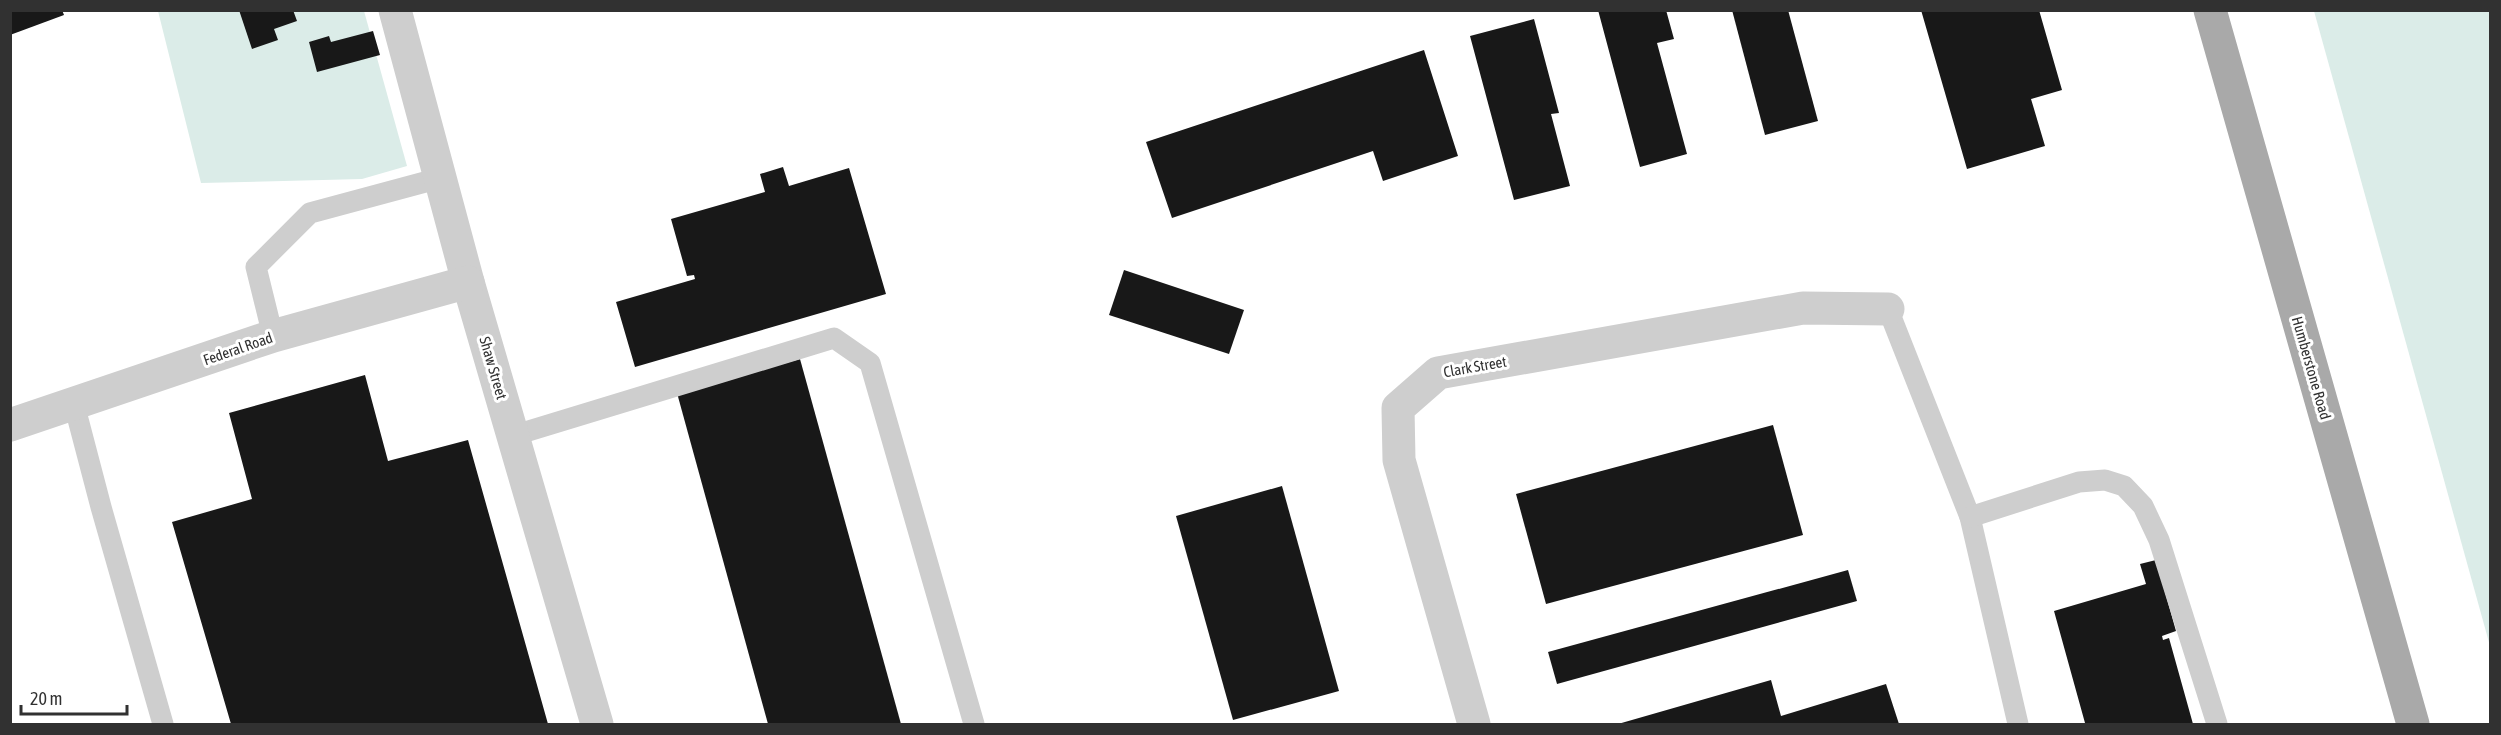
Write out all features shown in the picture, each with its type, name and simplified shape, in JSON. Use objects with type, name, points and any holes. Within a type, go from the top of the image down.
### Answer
[{"type":"main road","name":"Humberstone Road","points":[[2210,10],[2413,724]]},
{"type":"street","name":"Shaw Street","points":[[395,10],[468,282],[597,724]]},
{"type":"street","name":"Federal Road","points":[[10,425],[273,336],[468,282]]},
{"type":"street","name":"Clark Street","points":[[1474,724],[1399,460],[1398,408],[1437,373],[1803,308],[1888,309]]},
{"type":"lane","points":[[273,336],[256,267],[310,213],[440,178]]},
{"type":"lane","points":[[1888,309],[1970,517],[2018,724]]},
{"type":"lane","points":[[512,436],[834,338],[870,363],[974,724]]},
{"type":"lane","points":[[74,404],[163,724]]},
{"type":"lane","points":[[1970,517],[2079,482],[2105,480],[2124,486],[2143,506],[2159,540],[2217,724]]},
{"type":"shaded area","points":[[158,11],[364,11],[407,166],[362,179],[201,183]]},
{"type":"shaded area","points":[[2314,11],[2490,11],[2490,646]]},
{"type":"building","points":[[10,10],[62,10],[64,15],[10,35]]},
{"type":"building","points":[[239,10],[293,10],[297,21],[274,29],[278,40],[252,49]]},
{"type":"building","points":[[1598,10],[1666,10],[1674,39],[1657,43],[1687,154],[1640,167]]},
{"type":"building","points":[[1732,10],[1788,10],[1818,121],[1765,135]]},
{"type":"building","points":[[1921,10],[2039,10],[2062,90],[2031,99],[2045,146],[1967,169]]},
{"type":"building","points":[[1534,19],[1559,113],[1551,114],[1570,186],[1514,200],[1470,36]]},
{"type":"building","points":[[373,31],[380,55],[317,72],[309,42],[329,36],[331,42]]},
{"type":"building","points":[[1424,50],[1458,156],[1383,181],[1373,151],[1172,218],[1146,142]]},
{"type":"building","points":[[783,167],[789,186],[849,168],[886,294],[635,367],[616,302],[695,279],[694,275],[687,276],[671,219],[765,192],[760,174]]},
{"type":"building","points":[[1124,270],[1244,310],[1229,354],[1109,315]]},
{"type":"building","points":[[800,359],[901,724],[768,724],[677,393]]},
{"type":"building","points":[[365,375],[388,461],[468,440],[548,724],[231,724],[172,522],[252,499],[229,413]]},
{"type":"building","points":[[1773,425],[1803,535],[1546,604],[1516,494]]},
{"type":"building","points":[[1282,486],[1339,691],[1233,720],[1176,516]]},
{"type":"building","points":[[2156,560],[2176,631],[2162,636],[2163,640],[2169,638],[2193,724],[2081,724],[2085,723],[2054,611],[2146,584],[2140,564]]},
{"type":"building","points":[[1848,570],[1857,601],[1557,684],[1548,652]]},
{"type":"building","points":[[1771,680],[1781,716],[1886,684],[1899,724],[1618,724]]}]
